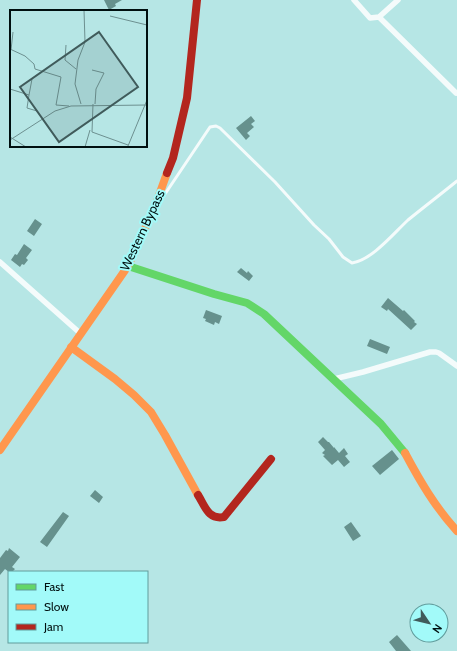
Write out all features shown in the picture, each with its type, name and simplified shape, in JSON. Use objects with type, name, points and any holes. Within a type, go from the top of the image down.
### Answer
[{"type":"street","name":"Western Bypass","points":[[0,450],[128,266],[154,209],[173,158],[187,98],[197,0]]},
{"type":"street","points":[[354,0],[370,18],[379,17],[398,0]]},
{"type":"street","points":[[379,17],[456,93]]},
{"type":"street","points":[[0,262],[80,334]]},
{"type":"street","points":[[128,266],[214,294],[247,303],[264,314],[381,424],[394,439],[409,461],[426,491],[445,518],[457,531]]},
{"type":"street","points":[[71,347],[115,379],[151,412],[208,512],[212,516],[218,519],[224,517],[271,459]]},
{"type":"street","points":[[334,379],[430,352],[439,353],[457,366]]},
{"type":"lane","points":[[154,209],[210,127],[216,126],[220,128],[275,182],[314,225],[329,239],[343,258],[352,263],[358,262],[375,251],[408,221],[457,181]]},
{"type":"building","points":[[104,0],[122,0],[109,10]]},
{"type":"building","points":[[251,116],[255,121],[251,124],[254,127],[247,133],[250,136],[246,140],[236,128]]},
{"type":"building","points":[[35,219],[42,224],[34,236],[27,231]]},
{"type":"building","points":[[24,244],[32,250],[26,258],[28,260],[20,267],[11,260],[15,254],[17,255]]},
{"type":"building","points":[[241,268],[247,273],[248,271],[253,276],[249,281],[237,272]]},
{"type":"building","points":[[388,298],[403,311],[404,310],[415,321],[414,322],[417,324],[411,330],[388,309],[387,311],[381,307]]},
{"type":"building","points":[[206,310],[222,316],[219,324],[215,322],[214,325],[205,321],[206,319],[203,318]]},
{"type":"building","points":[[370,339],[390,347],[387,354],[367,346]]},
{"type":"building","points":[[323,437],[339,453],[344,448],[348,454],[345,456],[350,462],[344,467],[338,460],[332,465],[323,456],[325,455],[322,453],[325,450],[318,442]]},
{"type":"building","points":[[392,450],[399,459],[380,475],[372,466]]},
{"type":"building","points":[[95,490],[103,497],[99,503],[90,496]]},
{"type":"building","points":[[63,512],[69,516],[47,547],[40,542]]},
{"type":"building","points":[[351,522],[361,536],[353,541],[344,527]]},
{"type":"building","points":[[9,548],[20,557],[12,567],[15,569],[13,571],[8,571],[5,569],[0,575],[0,558],[6,550],[8,551]]},
{"type":"building","points":[[397,635],[411,651],[396,651],[389,642]]},
{"type":"traffic: fast","points":[[128,266],[214,294],[247,303],[264,314],[381,424],[405,453]]},
{"type":"traffic: slow","points":[[0,450],[128,266],[154,209],[167,173]]},
{"type":"traffic: slow","points":[[71,347],[115,379],[151,412],[198,495]]},
{"type":"traffic: slow","points":[[405,453],[428,494],[457,531]]},
{"type":"traffic: jam","points":[[167,173],[173,158],[187,98],[197,0]]},
{"type":"traffic: jam","points":[[198,495],[205,508],[211,514],[214,516],[224,517],[271,459]]}]
